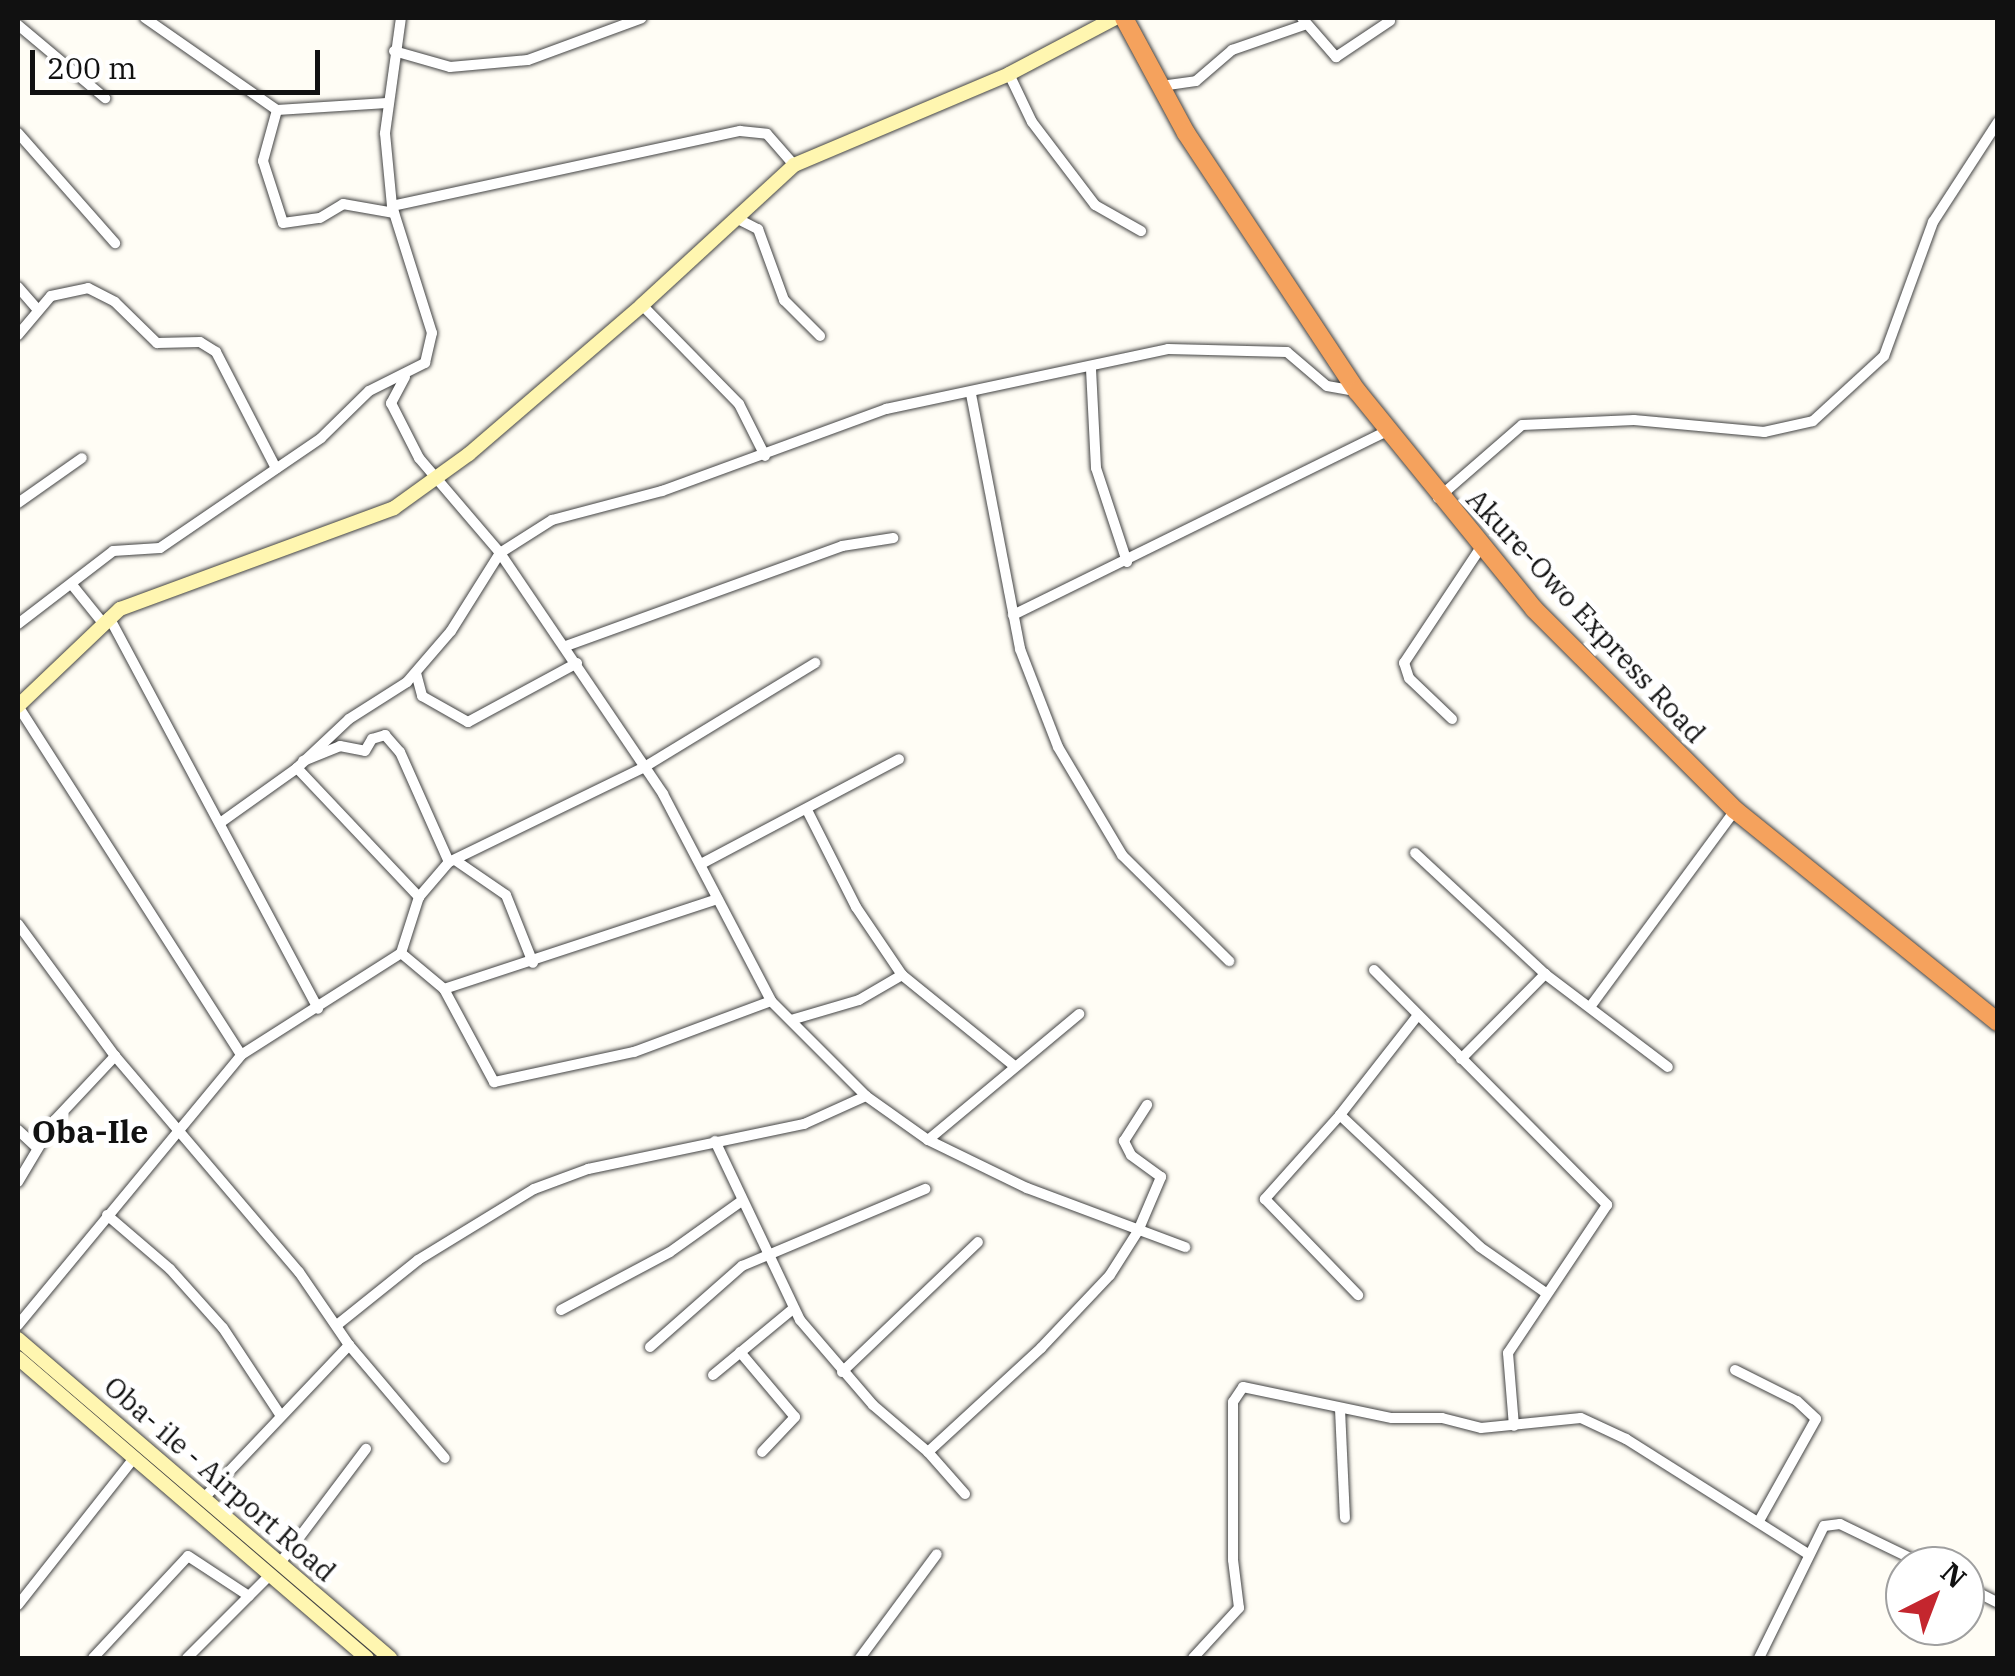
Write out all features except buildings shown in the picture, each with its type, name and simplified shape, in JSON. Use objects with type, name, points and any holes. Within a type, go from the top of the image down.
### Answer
[{"type":"highway","name":"Akure-Owo Express Road","points":[[1124,18],[1161,86],[1356,390],[1480,548],[1640,720],[1735,810],[1998,1022]]},
{"type":"street","points":[[145,18],[277,110],[387,103]]},
{"type":"street","points":[[18,624],[73,586],[113,551],[160,548],[321,438],[369,391],[406,377],[424,363],[432,333],[393,210],[387,103],[402,18]]},
{"type":"street","points":[[394,51],[450,68],[528,60],[642,18]]},
{"type":"street","points":[[241,1055],[18,706],[105,619],[316,533],[366,522],[438,476],[642,305],[794,164],[1009,74],[1116,18]]},
{"type":"street","points":[[1161,86],[1196,81],[1248,42],[1303,21],[1336,57],[1390,22]]},
{"type":"street","points":[[18,25],[105,98]]},
{"type":"street","points":[[1009,74],[1032,122],[1095,205],[1142,231]]},
{"type":"street","points":[[277,110],[263,153],[283,223],[320,218],[343,204],[393,210],[740,131],[767,134],[794,164]]},
{"type":"street","points":[[1438,498],[1511,430],[1531,424],[1634,420],[1742,432],[1813,421],[1884,356],[1933,222],[1998,122]]},
{"type":"street","points":[[18,133],[115,244]]},
{"type":"street","points":[[736,218],[758,229],[784,300],[820,336]]},
{"type":"street","points":[[18,287],[38,310]]},
{"type":"street","points":[[18,334],[52,296],[88,288],[115,302],[157,343],[209,347],[276,468]]},
{"type":"street","points":[[642,305],[739,404],[765,456]]},
{"type":"street","points":[[300,765],[320,740],[416,673],[500,552],[552,520],[765,456],[886,409],[1168,350],[1287,352],[1327,386],[1356,390]]},
{"type":"street","points":[[1091,369],[1096,468],[1127,562]]},
{"type":"street","points":[[406,377],[392,408],[418,458],[438,476],[500,552],[566,646],[701,864],[771,1001],[866,1096],[928,1140],[1138,1232],[1185,1247]]},
{"type":"street","points":[[972,394],[1013,615],[1058,747],[1103,828],[1148,884],[1229,961]]},
{"type":"street","points":[[1013,615],[1387,431]]},
{"type":"street","points":[[18,503],[82,458]]},
{"type":"street","points":[[566,646],[842,546],[893,538]]},
{"type":"street","points":[[1452,719],[1409,678],[1404,663],[1480,548]]},
{"type":"street","points":[[73,586],[105,619],[220,822],[318,1009]]},
{"type":"street","points":[[416,673],[422,696],[468,722],[577,663]]},
{"type":"street","points":[[18,1326],[241,1055],[401,953],[419,897],[452,861],[643,768],[815,663]]},
{"type":"street","points":[[220,822],[300,765],[335,746],[364,751],[372,739],[386,735],[400,752],[452,861],[506,895],[533,963]]},
{"type":"street","points":[[701,864],[899,759]]},
{"type":"street","points":[[300,765],[419,897]]},
{"type":"street","points":[[807,810],[856,907],[902,975],[1012,1064]]},
{"type":"street","points":[[1590,1007],[1735,810]]},
{"type":"street","points":[[1415,853],[1545,974],[1668,1067]]},
{"type":"street","points":[[444,989],[533,963],[718,899]]},
{"type":"street","points":[[18,924],[115,1056],[179,1128],[349,1345],[445,1458]]},
{"type":"street","points":[[401,953],[444,989],[494,1082],[634,1052],[771,1001]]},
{"type":"street","points":[[1374,970],[1606,1200],[1606,1210],[1546,1293],[1505,1363],[1514,1426]]},
{"type":"street","points":[[1461,1059],[1545,974]]},
{"type":"street","points":[[791,1020],[860,1000],[902,975]]},
{"type":"street","points":[[928,1140],[1012,1064],[1079,1014]]},
{"type":"street","points":[[1358,1295],[1265,1200],[1340,1115],[1418,1015]]},
{"type":"street","points":[[18,1182],[37,1148],[115,1056]]},
{"type":"street","points":[[337,1325],[418,1260],[534,1189],[714,1141],[804,1124],[866,1096]]},
{"type":"street","points":[[928,1452],[1052,1336],[1110,1275],[1138,1232],[1161,1177],[1130,1155],[1124,1142],[1147,1105]]},
{"type":"street","points":[[1340,1115],[1480,1248],[1546,1293]]},
{"type":"street","points":[[18,1130],[37,1148]]},
{"type":"street","points":[[714,1141],[794,1308],[842,1372],[928,1452],[965,1494]]},
{"type":"street","points":[[650,1347],[766,1253],[925,1190]]},
{"type":"street","points":[[560,1310],[670,1252],[740,1202]]},
{"type":"street","points":[[108,1215],[170,1269],[223,1328],[280,1416]]},
{"type":"street","points":[[842,1372],[978,1242]]},
{"type":"street","points":[[713,1375],[794,1308]]},
{"type":"street","name":"Oba- ile - Airport Road","points":[[18,1339],[275,1569],[354,1636],[390,1658]]},
{"type":"street","points":[[204,1498],[349,1345]]},
{"type":"street","points":[[740,1352],[794,1416],[762,1452]]},
{"type":"street","name":"Oba- ile - Airport Road","points":[[18,1358],[134,1458],[204,1498],[275,1569]]},
{"type":"street","points":[[1735,1370],[1796,1401],[1816,1419],[1760,1521]]},
{"type":"street","points":[[1192,1658],[1240,1608],[1232,1555],[1238,1390],[1249,1387],[1340,1409],[1481,1428],[1581,1418],[1760,1521],[1808,1554]]},
{"type":"street","points":[[1340,1409],[1345,1518]]},
{"type":"street","points":[[187,1658],[275,1569],[366,1449]]},
{"type":"street","points":[[18,1605],[134,1458]]},
{"type":"street","points":[[1759,1658],[1820,1530],[1840,1524],[1885,1546]]},
{"type":"street","points":[[860,1658],[937,1554]]},
{"type":"street","points":[[95,1658],[188,1556],[249,1596]]},
{"type":"street","name":"Oba- ile - Airport Road","points":[[354,1636],[367,1658]]},
{"type":"district","name":"Oba-Ile","points":[[90,1131]]}]
